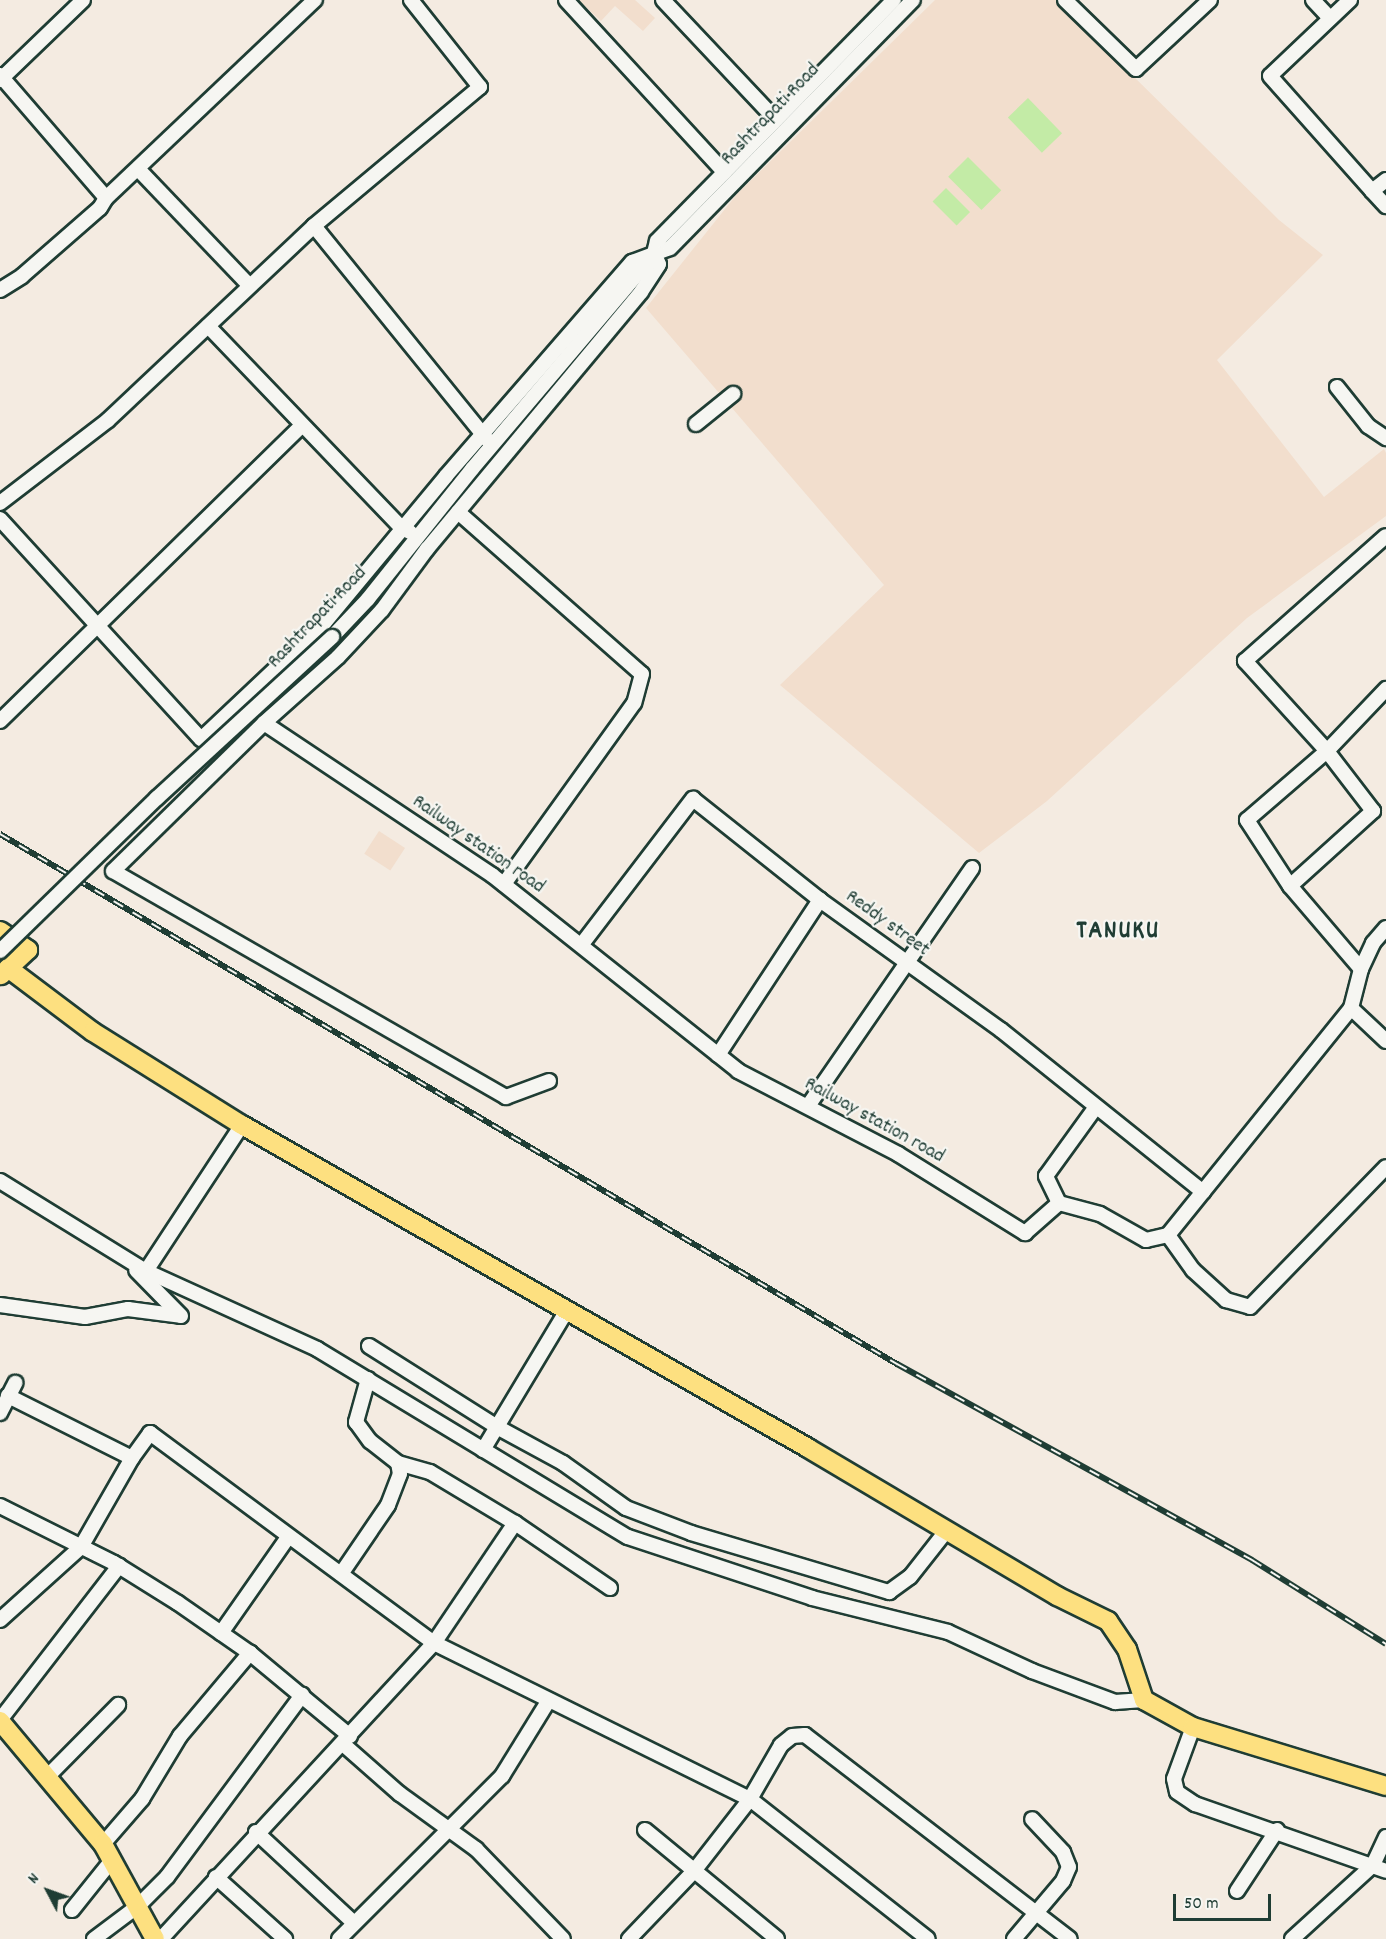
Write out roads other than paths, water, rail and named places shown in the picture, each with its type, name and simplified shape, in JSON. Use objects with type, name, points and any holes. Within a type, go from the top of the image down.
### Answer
[{"type":"main road","points":[[0,930],[28,950],[4,972],[93,1032],[242,1125],[1058,1596],[1108,1622],[1127,1649],[1144,1700],[1193,1727],[1386,1786]]},
{"type":"main road","points":[[0,1721],[48,1776],[108,1852],[155,1939]]},
{"type":"street","points":[[83,0],[1,77],[106,198]]},
{"type":"street","points":[[0,290],[31,268],[100,208],[106,198],[139,170],[315,0]]},
{"type":"street","points":[[0,503],[108,420],[314,226],[480,87],[414,5],[430,0]]},
{"type":"street","points":[[566,0],[724,172]]},
{"type":"street","points":[[663,0],[775,118]]},
{"type":"street","name":"Rashtrapati Road","points":[[0,951],[157,798],[332,636],[368,599],[417,535],[654,253],[657,241],[775,118],[894,0]]},
{"type":"street","name":"Rashtrapati Road","points":[[654,253],[670,248],[913,0]]},
{"type":"street","points":[[1065,0],[1136,69],[1210,0]]},
{"type":"street","points":[[1313,0],[1330,18]]},
{"type":"street","points":[[1350,0],[1270,76],[1386,206]]},
{"type":"street","points":[[139,170],[249,285]]},
{"type":"street","points":[[1372,190],[1386,180]]},
{"type":"street","points":[[314,226],[492,446]]},
{"type":"street","points":[[0,519],[98,623],[201,739],[325,622],[402,528],[632,262],[654,253],[659,264],[641,292],[458,512],[382,610],[338,657],[264,723],[113,871],[506,1097],[549,1081]]},
{"type":"street","points":[[208,326],[301,426],[402,528],[417,535]]},
{"type":"street","points":[[1337,387],[1368,426],[1386,438]]},
{"type":"street","points":[[696,424],[733,394]]},
{"type":"street","points":[[0,721],[301,426]]},
{"type":"street","points":[[458,512],[642,674],[634,703],[504,884]]},
{"type":"street","points":[[1290,886],[1373,811],[1327,751],[1245,661],[1386,536]]},
{"type":"street","points":[[1360,969],[1290,886],[1247,820],[1327,751],[1386,689]]},
{"type":"street","name":"Railway station road","points":[[264,723],[504,884],[582,944],[738,1071],[898,1154],[1025,1233],[1059,1203]]},
{"type":"street","name":"Reddy street","points":[[582,944],[693,799],[820,900],[1001,1030],[1203,1192]]},
{"type":"street","points":[[808,1106],[972,868]]},
{"type":"street","points":[[718,1055],[820,900]]},
{"type":"street","points":[[1096,1107],[1046,1176],[1059,1203],[1100,1214],[1146,1240],[1168,1236],[1352,1008],[1360,969],[1373,943],[1386,928]]},
{"type":"street","points":[[1352,1008],[1386,1041]]},
{"type":"street","points":[[146,1271],[242,1125]]},
{"type":"street","points":[[1168,1236],[1193,1270],[1226,1300],[1251,1307],[1386,1167]]},
{"type":"street","points":[[0,1181],[146,1271],[316,1349],[628,1537],[681,1557],[880,1617],[948,1632],[1032,1671],[1115,1702],[1144,1700]]},
{"type":"street","points":[[0,1305],[85,1317],[128,1309],[181,1316],[122,1257]]},
{"type":"street","points":[[483,1450],[566,1312]]},
{"type":"street","points":[[369,1346],[497,1427],[563,1462],[626,1508],[691,1533],[889,1592],[910,1577],[947,1530]]},
{"type":"street","points":[[368,1379],[356,1422],[370,1441],[398,1463],[430,1472],[515,1523],[610,1588]]},
{"type":"street","points":[[0,1413],[15,1383]]},
{"type":"street","points":[[8,1396],[132,1458]]},
{"type":"street","points":[[0,1620],[81,1547],[132,1458],[150,1433],[434,1643],[750,1799],[928,1939]]},
{"type":"street","points":[[341,1574],[388,1505],[400,1474],[398,1463]]},
{"type":"street","points":[[0,1506],[119,1566],[250,1653],[302,1695],[346,1740],[447,1829],[476,1849],[563,1939]]},
{"type":"street","points":[[161,1939],[256,1832],[346,1740],[434,1643],[515,1523]]},
{"type":"street","points":[[221,1633],[289,1536]]},
{"type":"street","points":[[0,1721],[119,1566]]},
{"type":"street","points":[[72,1910],[180,1736],[250,1653]]},
{"type":"street","points":[[94,1939],[138,1906],[167,1878],[302,1695]]},
{"type":"street","points":[[339,1939],[502,1776],[549,1700]]},
{"type":"street","points":[[48,1776],[118,1705]]},
{"type":"street","points":[[1193,1727],[1174,1779],[1177,1792],[1195,1804],[1277,1830],[1380,1868]]},
{"type":"street","points":[[629,1939],[694,1871],[750,1799],[781,1744],[792,1736],[804,1736],[1070,1939]]},
{"type":"street","points":[[1014,1939],[1063,1881],[1069,1867],[1063,1852],[1032,1819]]},
{"type":"street","points":[[645,1830],[777,1939]]},
{"type":"street","points":[[1237,1891],[1277,1830]]},
{"type":"street","points":[[256,1832],[354,1923]]},
{"type":"street","points":[[1292,1939],[1380,1868],[1386,1837]]},
{"type":"street","points":[[216,1877],[285,1939]]},
{"type":"railway","points":[[0,834],[897,1364],[1252,1560],[1386,1644]]},
{"type":"district","name":"TANUKU","points":[[1118,932]]}]
